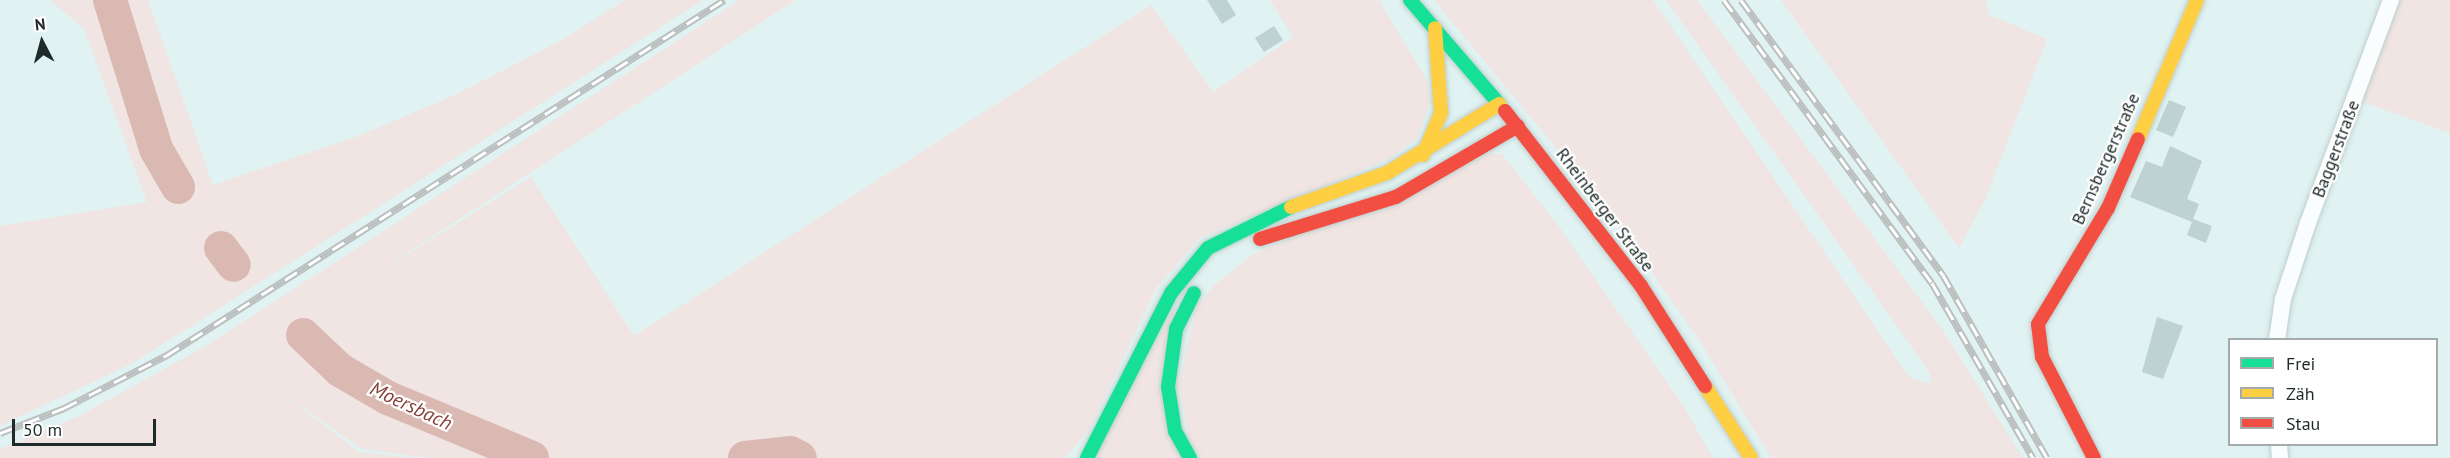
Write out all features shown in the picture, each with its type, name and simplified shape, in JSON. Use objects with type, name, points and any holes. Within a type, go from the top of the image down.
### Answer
[{"type":"main road","name":"Rheinberger Straße","points":[[1410,0],[1518,126],[1641,286],[1751,458]]},
{"type":"main road","name":"Bernsbergerstraße","points":[[2094,458],[2042,357],[2038,324],[2108,208],[2197,0]]},
{"type":"main road","points":[[1423,155],[1441,113],[1434,28]]},
{"type":"main road","points":[[1087,458],[1109,423],[1171,293],[1208,248],[1261,217],[1362,183],[1423,155],[1499,104]]},
{"type":"main road","points":[[1232,254],[1270,234],[1396,197],[1518,126]]},
{"type":"main road","points":[[1190,458],[1170,407],[1169,357],[1176,329],[1202,282]]},
{"type":"street","name":"Baggerstraße","points":[[2277,338],[2283,299],[2391,0]]},
{"type":"shaded area","points":[[50,0],[148,0],[213,185],[353,138],[453,96],[564,39],[625,0],[703,0],[133,363],[0,426],[0,226],[147,202],[84,29]]},
{"type":"shaded area","points":[[740,0],[796,0],[347,292],[531,177],[634,336],[1151,5],[1213,92],[1293,37],[1270,0],[1379,0],[1428,82],[1430,104],[1418,137],[1391,158],[1200,238],[1156,288],[1090,428],[1065,458],[425,458],[360,448],[275,388],[359,452],[416,458],[0,458],[0,449],[79,416],[206,346]]},
{"type":"shaded area","points":[[1434,0],[1653,0],[1909,377],[1930,384],[1930,373],[1666,0],[1697,0],[1942,329],[2023,458],[1771,458],[1700,341],[1611,215]]},
{"type":"shaded area","points":[[1781,0],[1986,0],[1989,15],[2047,39],[1985,200],[1959,248]]},
{"type":"shaded area","points":[[2391,0],[2450,0],[2450,133],[2355,99]]},
{"type":"shaded area","points":[[1493,153],[1502,154],[1560,228],[1684,407],[1713,458],[1200,458],[1188,433],[1179,384],[1196,309],[1213,286],[1255,253]]},
{"type":"shaded area","points":[[1175,307],[1182,458],[1093,458]]},
{"type":"building","points":[[1207,0],[1227,0],[1236,15],[1222,24]]},
{"type":"building","points":[[1274,26],[1283,40],[1264,52],[1255,38]]},
{"type":"building","points":[[2169,100],[2186,107],[2173,137],[2156,130]]},
{"type":"building","points":[[2170,146],[2202,161],[2187,199],[2199,204],[2193,219],[2212,226],[2206,243],[2187,235],[2192,222],[2130,197],[2146,161],[2162,167]]},
{"type":"building","points":[[2157,317],[2183,326],[2163,379],[2142,372]]},
{"type":"waterway","name":"Moersbach","points":[[110,0],[156,149],[178,187]]},
{"type":"waterway","name":"Moersbach","points":[[221,248],[234,265]]},
{"type":"waterway","name":"Moersbach","points":[[303,335],[340,370],[388,398],[532,458]]},
{"type":"waterway","name":"Moersbach","points":[[745,458],[790,453],[800,458]]},
{"type":"railway","points":[[0,433],[64,408],[167,355],[724,0]]},
{"type":"railway","points":[[1724,0],[1932,283],[2033,458]]},
{"type":"railway","points":[[1741,0],[1943,275],[2047,458]]},
{"type":"traffic: fast","points":[[1410,0],[1499,104]]},
{"type":"traffic: fast","points":[[1087,458],[1171,293],[1208,248],[1291,207]]},
{"type":"traffic: fast","points":[[1190,458],[1175,431],[1168,387],[1176,329],[1194,293]]},
{"type":"traffic: slow","points":[[2138,139],[2197,0]]},
{"type":"traffic: slow","points":[[1423,155],[1441,113],[1435,28]]},
{"type":"traffic: slow","points":[[1291,207],[1387,173],[1499,104]]},
{"type":"traffic: slow","points":[[1705,386],[1751,458]]},
{"type":"traffic: jam","points":[[1505,111],[1641,286],[1705,386]]},
{"type":"traffic: jam","points":[[1260,239],[1396,197],[1518,126]]},
{"type":"traffic: jam","points":[[2094,458],[2042,357],[2038,324],[2108,208],[2138,139]]}]
